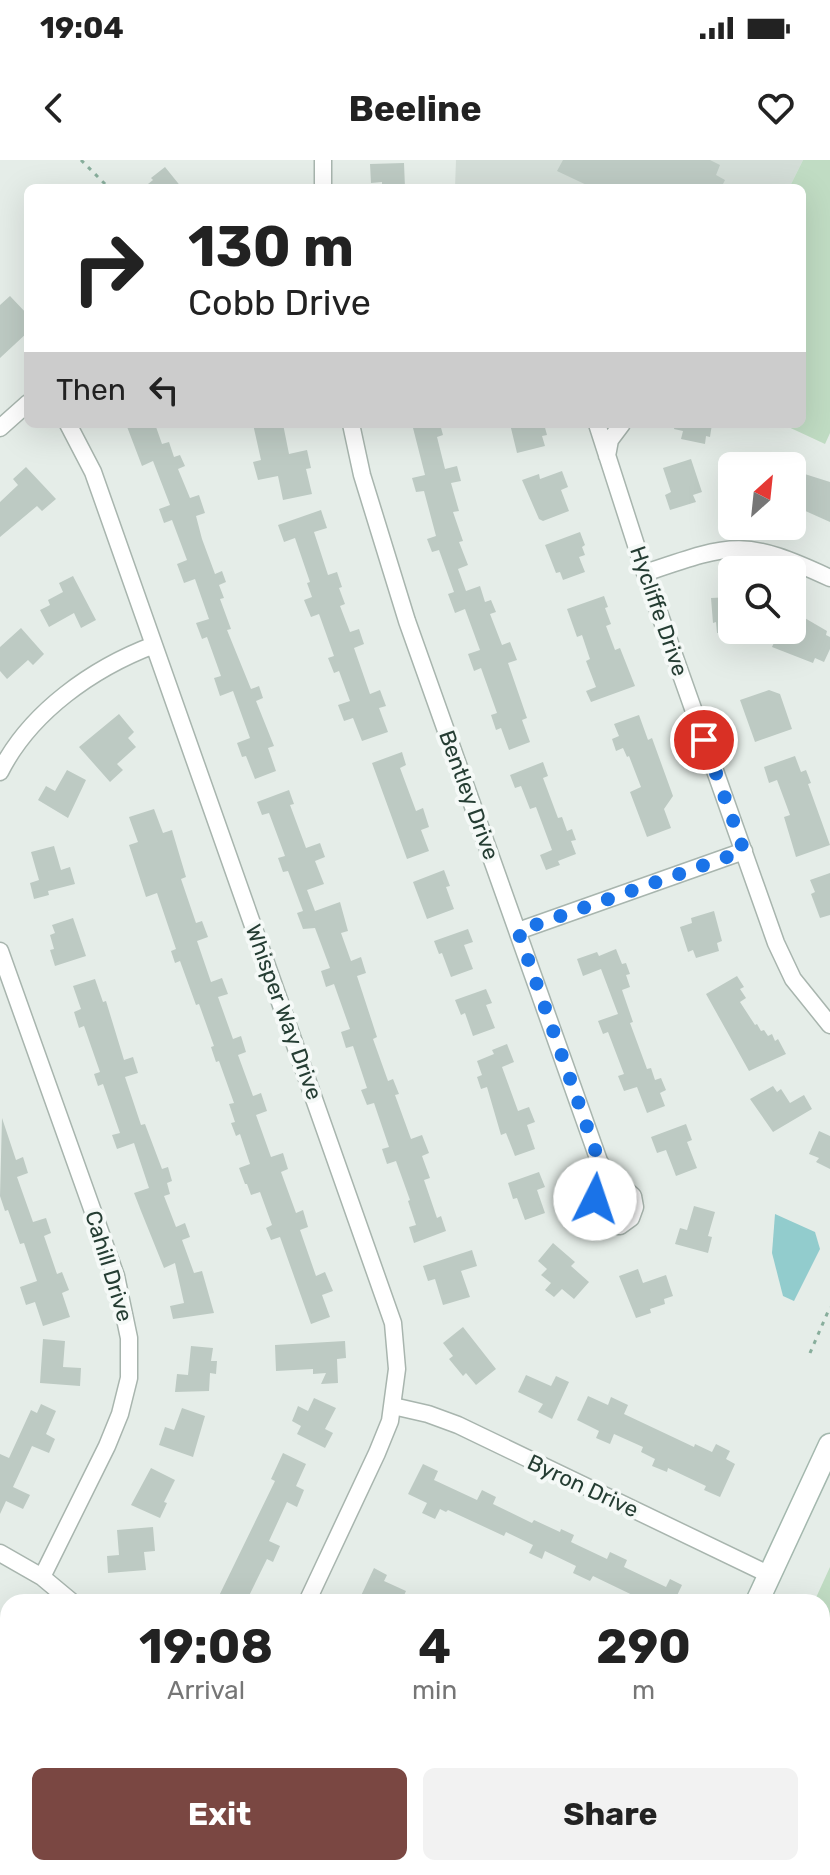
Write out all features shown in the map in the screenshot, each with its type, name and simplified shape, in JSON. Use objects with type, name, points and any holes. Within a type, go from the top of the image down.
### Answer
[{"type":"main road","points":[[761,1594],[830,1445]]},
{"type":"street","points":[[323,160],[323,184]]},
{"type":"street","points":[[0,428],[24,407]]},
{"type":"street","name":"Whisper Way Drive","points":[[70,428],[93,472],[386,1303],[396,1345],[393,1406],[377,1453],[311,1594]]},
{"type":"street","name":"Bentley Drive","points":[[352,428],[362,475],[398,595],[599,1161]]},
{"type":"street","name":"Hycliffe Drive","points":[[598,428],[645,573],[783,959],[804,995],[830,1025]]},
{"type":"street","points":[[607,457],[610,440],[619,428]]},
{"type":"street","points":[[645,573],[702,553],[733,548],[763,551],[830,578]]},
{"type":"street","points":[[0,772],[21,740],[69,693],[105,667],[154,645]]},
{"type":"street","points":[[518,931],[744,851]]},
{"type":"street","name":"Cahill Drive","points":[[0,951],[116,1276],[129,1338],[129,1378],[120,1414],[87,1489],[42,1577]]},
{"type":"street","name":"Byron Drive","points":[[393,1406],[458,1425],[770,1575]]},
{"type":"street","points":[[0,1553],[42,1577],[62,1594]]},
{"type":"path","points":[[81,160],[105,184]]},
{"type":"path","points":[[810,1353],[830,1307]]},
{"type":"shaded area","points":[[456,160],[803,160],[791,184],[455,184]]},
{"type":"green space","points":[[803,160],[830,160],[830,433],[825,444],[791,428],[806,428],[806,184],[791,184]]},
{"type":"green space","points":[[830,1567],[830,1594],[818,1594]]},
{"type":"water","points":[[775,1214],[815,1232],[820,1249],[794,1301],[783,1296],[772,1253]]},
{"type":"building","points":[[563,160],[710,160],[720,165],[716,175],[725,180],[723,184],[585,184],[557,171]]},
{"type":"building","points":[[404,163],[405,184],[371,183],[370,164]]},
{"type":"building","points":[[165,167],[179,184],[148,184],[153,180],[151,178]]},
{"type":"building","points":[[10,296],[24,311],[24,336],[0,358],[0,305]]},
{"type":"building","points":[[128,428],[156,428],[162,444],[169,442],[174,457],[180,455],[185,466],[178,469],[190,498],[199,495],[205,513],[196,516],[202,539],[215,574],[222,571],[226,582],[219,585],[224,598],[220,599],[231,629],[227,630],[251,689],[259,686],[263,698],[256,701],[274,746],[268,748],[276,771],[255,779],[246,756],[242,757],[237,743],[250,738],[233,691],[220,696],[214,678],[221,676],[207,637],[202,639],[196,623],[209,619],[195,579],[184,583],[177,564],[187,560],[172,520],[164,523],[159,509],[170,505],[153,461],[142,466]]},
{"type":"building","points":[[254,428],[284,428],[289,454],[307,450],[311,468],[306,469],[312,494],[283,500],[278,476],[258,480],[253,462],[261,460]]},
{"type":"building","points":[[413,428],[441,428],[443,435],[437,437],[445,469],[457,466],[461,481],[451,483],[459,511],[453,512],[463,541],[459,542],[468,565],[458,569],[466,591],[480,586],[485,602],[491,600],[496,612],[490,614],[502,645],[510,642],[517,660],[508,663],[527,718],[522,720],[530,742],[509,750],[501,728],[496,730],[491,715],[497,713],[481,668],[474,671],[468,654],[480,650],[465,609],[455,613],[448,594],[454,592],[439,550],[432,552],[427,539],[436,536],[424,491],[416,492],[412,478],[425,475]]},
{"type":"building","points":[[511,428],[545,428],[547,435],[542,436],[545,446],[517,453]]},
{"type":"building","points":[[711,428],[705,444],[681,439],[683,431],[674,429]]},
{"type":"building","points":[[691,459],[702,492],[693,495],[696,502],[670,510],[665,495],[671,492],[663,468]]},
{"type":"building","points":[[26,467],[56,499],[42,511],[37,506],[0,537],[0,502],[18,485],[13,479]]},
{"type":"building","points":[[562,471],[568,487],[561,490],[569,511],[543,521],[539,519],[522,480],[539,474],[540,479]]},
{"type":"building","points":[[806,474],[830,482],[830,522],[806,511]]},
{"type":"building","points":[[321,510],[327,528],[314,532],[328,575],[337,572],[345,604],[340,606],[350,632],[359,629],[364,644],[354,648],[370,694],[380,690],[386,706],[379,708],[388,732],[362,741],[353,718],[344,721],[338,705],[350,701],[339,671],[334,673],[328,658],[334,656],[319,614],[311,617],[304,600],[312,597],[307,583],[310,582],[295,538],[284,542],[278,525]]},
{"type":"building","points":[[580,532],[585,555],[579,557],[585,572],[563,580],[560,572],[556,573],[545,545]]},
{"type":"building","points":[[73,576],[96,620],[81,628],[74,613],[49,627],[40,610],[50,605],[48,600],[63,592],[59,583]]},
{"type":"building","points":[[604,596],[611,624],[606,626],[615,650],[620,648],[635,686],[591,702],[586,691],[596,687],[586,661],[590,659],[582,635],[577,637],[567,609]]},
{"type":"building","points":[[711,598],[718,598],[718,633],[716,622],[713,623]]},
{"type":"building","points":[[806,619],[827,631],[826,635],[830,637],[830,649],[824,662],[815,658],[813,663],[772,647],[773,644],[806,644]]},
{"type":"building","points":[[21,628],[44,654],[33,665],[28,660],[7,679],[0,671],[0,647]]},
{"type":"building","points":[[769,690],[780,694],[792,729],[755,742],[740,700]]},
{"type":"building","points":[[119,714],[134,732],[128,738],[136,747],[117,764],[123,770],[110,782],[79,747]]},
{"type":"building","points":[[639,715],[648,740],[652,738],[673,796],[664,809],[671,828],[647,837],[630,792],[641,787],[629,756],[623,748],[616,751],[612,739],[619,736],[614,724]]},
{"type":"building","points":[[402,752],[406,765],[400,768],[416,811],[423,808],[429,827],[421,830],[429,851],[407,859],[372,763]]},
{"type":"building","points":[[795,756],[801,772],[806,770],[830,845],[796,857],[784,817],[790,815],[777,780],[769,783],[764,767]]},
{"type":"building","points":[[543,762],[548,776],[543,778],[558,818],[562,817],[567,831],[572,829],[576,840],[571,841],[576,854],[546,870],[540,855],[552,850],[536,807],[530,809],[521,786],[515,788],[510,775]]},
{"type":"building","points":[[67,770],[86,780],[68,818],[38,800],[46,786],[55,791]]},
{"type":"building","points":[[289,790],[294,804],[290,805],[306,848],[320,843],[325,857],[315,861],[324,884],[307,890],[315,911],[340,902],[348,931],[341,933],[351,961],[361,957],[366,973],[357,976],[377,1037],[373,1039],[388,1081],[393,1079],[399,1094],[395,1095],[411,1139],[422,1135],[429,1153],[422,1156],[430,1178],[424,1180],[437,1218],[441,1216],[446,1231],[414,1243],[409,1227],[416,1225],[410,1200],[396,1161],[387,1164],[382,1149],[389,1147],[374,1103],[367,1105],[361,1090],[367,1088],[353,1046],[346,1048],[341,1032],[350,1029],[334,984],[326,987],[321,971],[330,968],[315,928],[303,929],[297,913],[303,911],[288,871],[283,872],[278,858],[285,856],[269,813],[262,815],[257,802]]},
{"type":"building","points":[[154,809],[163,833],[172,830],[186,877],[181,879],[196,923],[202,921],[208,937],[197,941],[211,982],[222,978],[228,994],[218,997],[233,1039],[241,1036],[246,1052],[238,1055],[253,1096],[261,1093],[267,1111],[256,1115],[271,1157],[283,1153],[288,1169],[281,1172],[296,1213],[303,1210],[308,1227],[300,1230],[316,1276],[325,1272],[333,1291],[322,1295],[330,1317],[311,1324],[280,1237],[271,1240],[266,1228],[272,1225],[260,1192],[251,1195],[245,1184],[239,1168],[250,1164],[240,1134],[236,1136],[231,1123],[235,1122],[229,1104],[234,1103],[219,1061],[216,1062],[211,1047],[214,1046],[199,1004],[196,1005],[180,961],[175,963],[171,951],[176,949],[157,893],[146,897],[129,845],[138,842],[129,817]]},
{"type":"building","points":[[54,846],[61,870],[70,867],[75,884],[48,891],[49,895],[34,899],[30,883],[39,880],[31,852]]},
{"type":"building","points":[[444,870],[454,909],[427,919],[413,882]]},
{"type":"building","points":[[830,873],[830,915],[820,918],[811,894],[815,892],[810,880]]},
{"type":"building","points":[[714,911],[722,941],[717,943],[719,951],[696,958],[693,950],[688,952],[680,927],[692,923],[691,918]]},
{"type":"building","points":[[73,918],[86,956],[55,966],[50,950],[54,949],[50,935],[55,933],[52,925]]},
{"type":"building","points":[[468,929],[473,942],[464,945],[473,969],[451,977],[434,941]]},
{"type":"building","points":[[616,949],[630,974],[626,975],[630,987],[622,990],[633,1022],[630,1023],[647,1069],[651,1068],[655,1080],[661,1078],[666,1090],[660,1093],[665,1106],[647,1113],[637,1087],[624,1091],[618,1076],[624,1074],[608,1032],[603,1034],[598,1021],[618,1014],[601,969],[583,976],[577,959],[597,952],[599,956]]},
{"type":"building","points":[[737,976],[746,998],[740,1002],[755,1025],[768,1036],[772,1034],[775,1041],[778,1039],[786,1054],[749,1071],[706,994]]},
{"type":"building","points":[[95,979],[103,1002],[106,1001],[124,1060],[133,1057],[138,1073],[125,1077],[141,1125],[145,1124],[162,1169],[168,1167],[172,1181],[167,1183],[170,1194],[164,1196],[176,1227],[185,1223],[190,1237],[182,1240],[194,1273],[202,1271],[214,1313],[173,1319],[170,1306],[184,1303],[175,1263],[164,1268],[141,1211],[134,1193],[149,1188],[134,1143],[117,1149],[112,1135],[120,1133],[103,1084],[98,1086],[94,1074],[100,1072],[84,1026],[79,1028],[74,1012],[81,1009],[73,986]]},
{"type":"building","points":[[486,989],[492,1003],[486,1005],[495,1028],[473,1036],[465,1013],[461,1015],[455,1000]]},
{"type":"building","points":[[507,1044],[514,1062],[502,1067],[518,1111],[529,1107],[535,1122],[527,1125],[535,1149],[515,1156],[506,1133],[501,1135],[487,1087],[481,1089],[477,1077],[482,1075],[477,1061]]},
{"type":"building","points":[[773,1086],[777,1092],[781,1089],[790,1103],[804,1095],[812,1109],[773,1132],[750,1099]]},
{"type":"building","points":[[2,1118],[16,1160],[23,1157],[28,1173],[17,1177],[33,1222],[46,1218],[51,1233],[44,1236],[57,1274],[62,1272],[69,1290],[62,1293],[70,1317],[43,1326],[35,1302],[26,1305],[20,1287],[37,1281],[24,1243],[20,1244],[0,1196]]},
{"type":"building","points":[[686,1124],[692,1140],[687,1142],[697,1168],[676,1176],[666,1150],[657,1153],[651,1137]]},
{"type":"building","points":[[819,1131],[830,1136],[830,1169],[816,1162],[819,1158],[809,1154]]},
{"type":"building","points":[[539,1172],[545,1187],[537,1190],[545,1213],[525,1220],[508,1183]]},
{"type":"building","points":[[694,1206],[715,1212],[708,1236],[712,1237],[708,1253],[675,1244],[680,1228],[687,1230]]},
{"type":"building","points":[[553,1243],[575,1262],[571,1266],[589,1282],[574,1299],[562,1289],[554,1297],[545,1290],[551,1283],[541,1275],[547,1269],[538,1261]]},
{"type":"building","points":[[472,1250],[477,1266],[461,1271],[470,1297],[443,1305],[435,1279],[428,1281],[423,1266]]},
{"type":"building","points":[[638,1269],[643,1283],[666,1275],[673,1296],[664,1299],[665,1304],[650,1309],[651,1313],[636,1318],[619,1276]]},
{"type":"building","points":[[463,1327],[496,1369],[476,1385],[466,1373],[463,1376],[449,1359],[453,1356],[443,1343]]},
{"type":"building","points":[[43,1339],[65,1341],[63,1367],[81,1368],[80,1386],[40,1383]]},
{"type":"building","points":[[345,1341],[346,1358],[337,1359],[338,1383],[321,1384],[326,1373],[313,1374],[313,1369],[276,1371],[275,1345]]},
{"type":"building","points":[[191,1346],[213,1348],[211,1361],[217,1361],[216,1374],[210,1373],[209,1391],[175,1392],[177,1374],[188,1375]]},
{"type":"building","points":[[526,1375],[551,1386],[556,1376],[569,1382],[552,1419],[538,1412],[543,1404],[518,1392]]},
{"type":"building","points":[[588,1396],[608,1405],[611,1397],[628,1405],[624,1414],[694,1447],[695,1444],[712,1452],[716,1444],[730,1451],[726,1459],[735,1464],[720,1497],[704,1490],[706,1486],[668,1468],[667,1472],[652,1466],[655,1459],[641,1452],[643,1447],[614,1434],[610,1444],[596,1438],[599,1431],[577,1420]]},
{"type":"building","points":[[314,1398],[336,1408],[325,1429],[333,1433],[325,1448],[297,1434],[301,1426],[292,1421],[298,1406],[308,1411]]},
{"type":"building","points":[[41,1404],[56,1411],[46,1434],[55,1439],[49,1453],[32,1446],[13,1487],[30,1495],[23,1509],[6,1501],[0,1514],[0,1454],[9,1458],[31,1410],[37,1413]]},
{"type":"building","points":[[182,1408],[205,1416],[193,1457],[159,1445],[165,1427],[174,1430]]},
{"type":"building","points":[[283,1453],[306,1464],[296,1486],[304,1490],[297,1507],[287,1502],[269,1541],[280,1546],[273,1562],[267,1559],[250,1594],[220,1594],[275,1481],[271,1479]]},
{"type":"building","points":[[423,1464],[438,1471],[434,1480],[477,1500],[482,1490],[496,1497],[493,1504],[532,1523],[534,1520],[574,1535],[571,1542],[607,1559],[610,1552],[627,1560],[624,1567],[666,1587],[670,1579],[682,1585],[678,1594],[630,1594],[593,1576],[590,1581],[573,1573],[576,1566],[545,1551],[542,1559],[529,1553],[533,1545],[506,1532],[504,1536],[448,1510],[440,1509],[435,1519],[422,1513],[427,1503],[408,1494]]},
{"type":"building","points":[[151,1468],[175,1480],[160,1518],[131,1505]]},
{"type":"building","points":[[153,1527],[155,1551],[144,1552],[146,1570],[108,1573],[107,1556],[119,1555],[117,1530]]},
{"type":"building","points":[[374,1568],[387,1575],[384,1581],[406,1591],[405,1594],[362,1594]]},
{"type":"route","points":[[595,1199],[600,1183],[599,1161],[518,931],[744,851],[704,740]]}]
